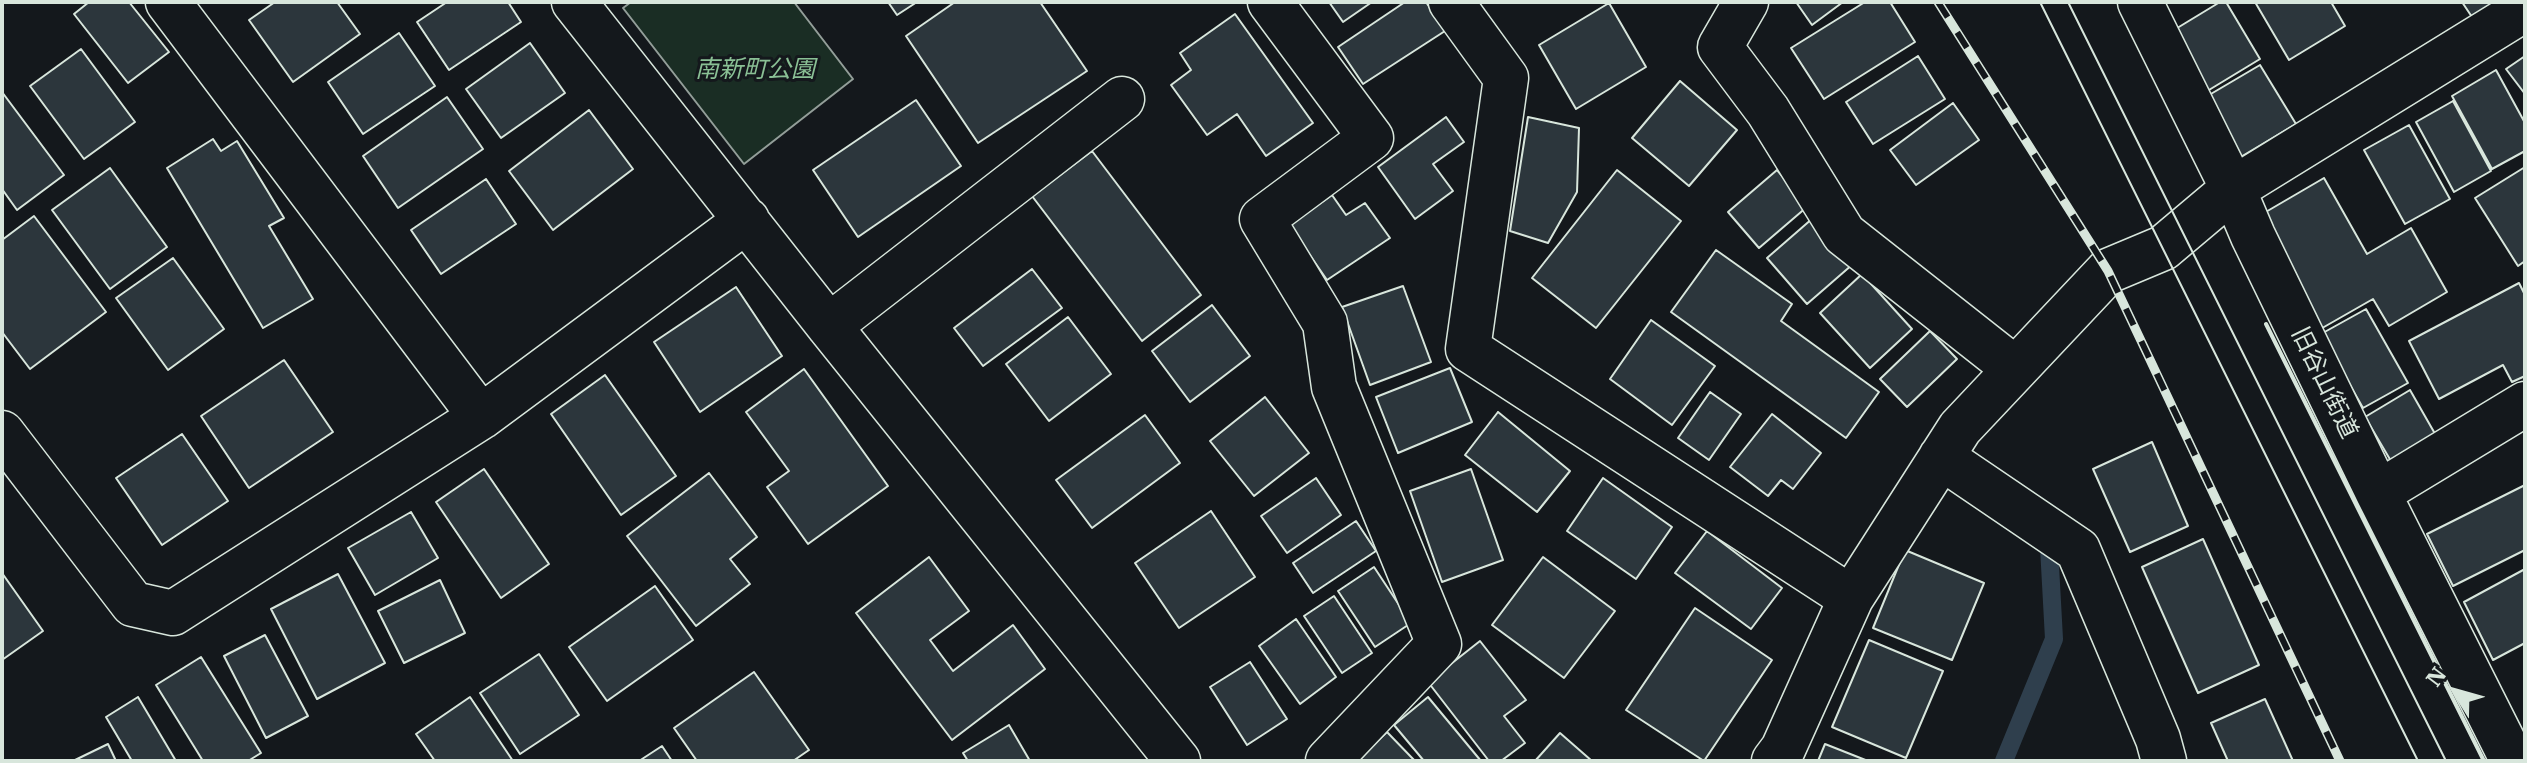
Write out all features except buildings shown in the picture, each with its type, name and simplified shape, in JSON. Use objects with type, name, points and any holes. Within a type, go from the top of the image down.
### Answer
[{"type":"street","points":[[168,2],[481,417]]},
{"type":"street","points":[[574,2],[1178,761]]},
{"type":"street","points":[[1270,2],[1371,138],[1262,219],[1325,323],[1334,387],[1439,644],[1328,761]]},
{"type":"street","points":[[1451,2],[1506,78],[1468,349],[1851,598]]},
{"type":"street","points":[[1746,2],[1720,47],[1768,111],[1844,234],[2014,368]]},
{"type":"street","name":"旧谷山街道","points":[[2140,2],[2378,493],[2513,761]]},
{"type":"street","points":[[1774,761],[1783,749],[1851,598],[1960,428],[2108,271],[2163,248],[2233,189],[2525,9]]},
{"type":"street","points":[[829,326],[1122,99]]},
{"type":"street","points":[[2,433],[133,604],[173,613],[481,417],[747,220]]},
{"type":"street","points":[[2378,493],[2525,404]]},
{"type":"street","points":[[1941,457],[2078,550],[2158,739],[2164,761]]},
{"type":"green space","name":"南新町公園","points":[[631,2],[794,2],[853,79],[744,164],[623,8]]},
{"type":"waterway","points":[[2004,761],[2054,639],[2049,547]]},
{"type":"tram line","points":[[2040,2],[2418,761]]},
{"type":"tram line","points":[[2068,2],[2446,761]]},
{"type":"railway","points":[[1938,2],[2108,271],[2340,761]]},
{"type":"wall","points":[[2266,324],[2484,761]]}]
